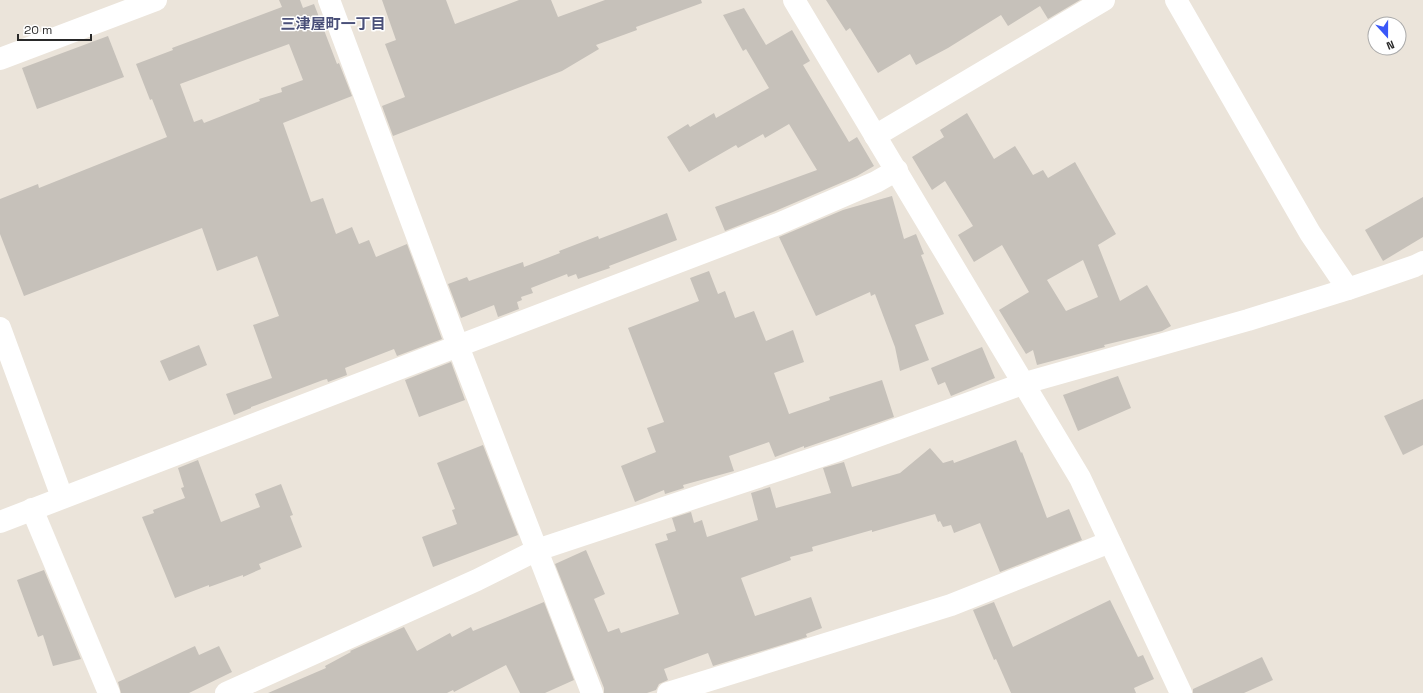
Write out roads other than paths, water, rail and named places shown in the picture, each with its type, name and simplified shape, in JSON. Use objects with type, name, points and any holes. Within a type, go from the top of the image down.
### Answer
[{"type":"street","points":[[0,59],[156,0]]},
{"type":"street","points":[[329,0],[458,346],[592,693]]},
{"type":"street","points":[[794,0],[1025,383],[1080,478],[1181,693]]},
{"type":"street","points":[[875,136],[1104,0]]},
{"type":"street","points":[[1176,0],[1310,233],[1348,289]]},
{"type":"street","points":[[0,522],[778,224],[876,182],[896,170]]},
{"type":"street","points":[[226,693],[470,583],[537,550],[839,450],[1025,383],[1248,320],[1348,289],[1420,269]]},
{"type":"street","points":[[0,328],[62,497]]},
{"type":"street","points":[[32,509],[109,693]]},
{"type":"street","points":[[668,693],[951,605],[1110,542]]},
{"type":"district","name":"三津屋町一丁目","points":[[333,23]]}]
